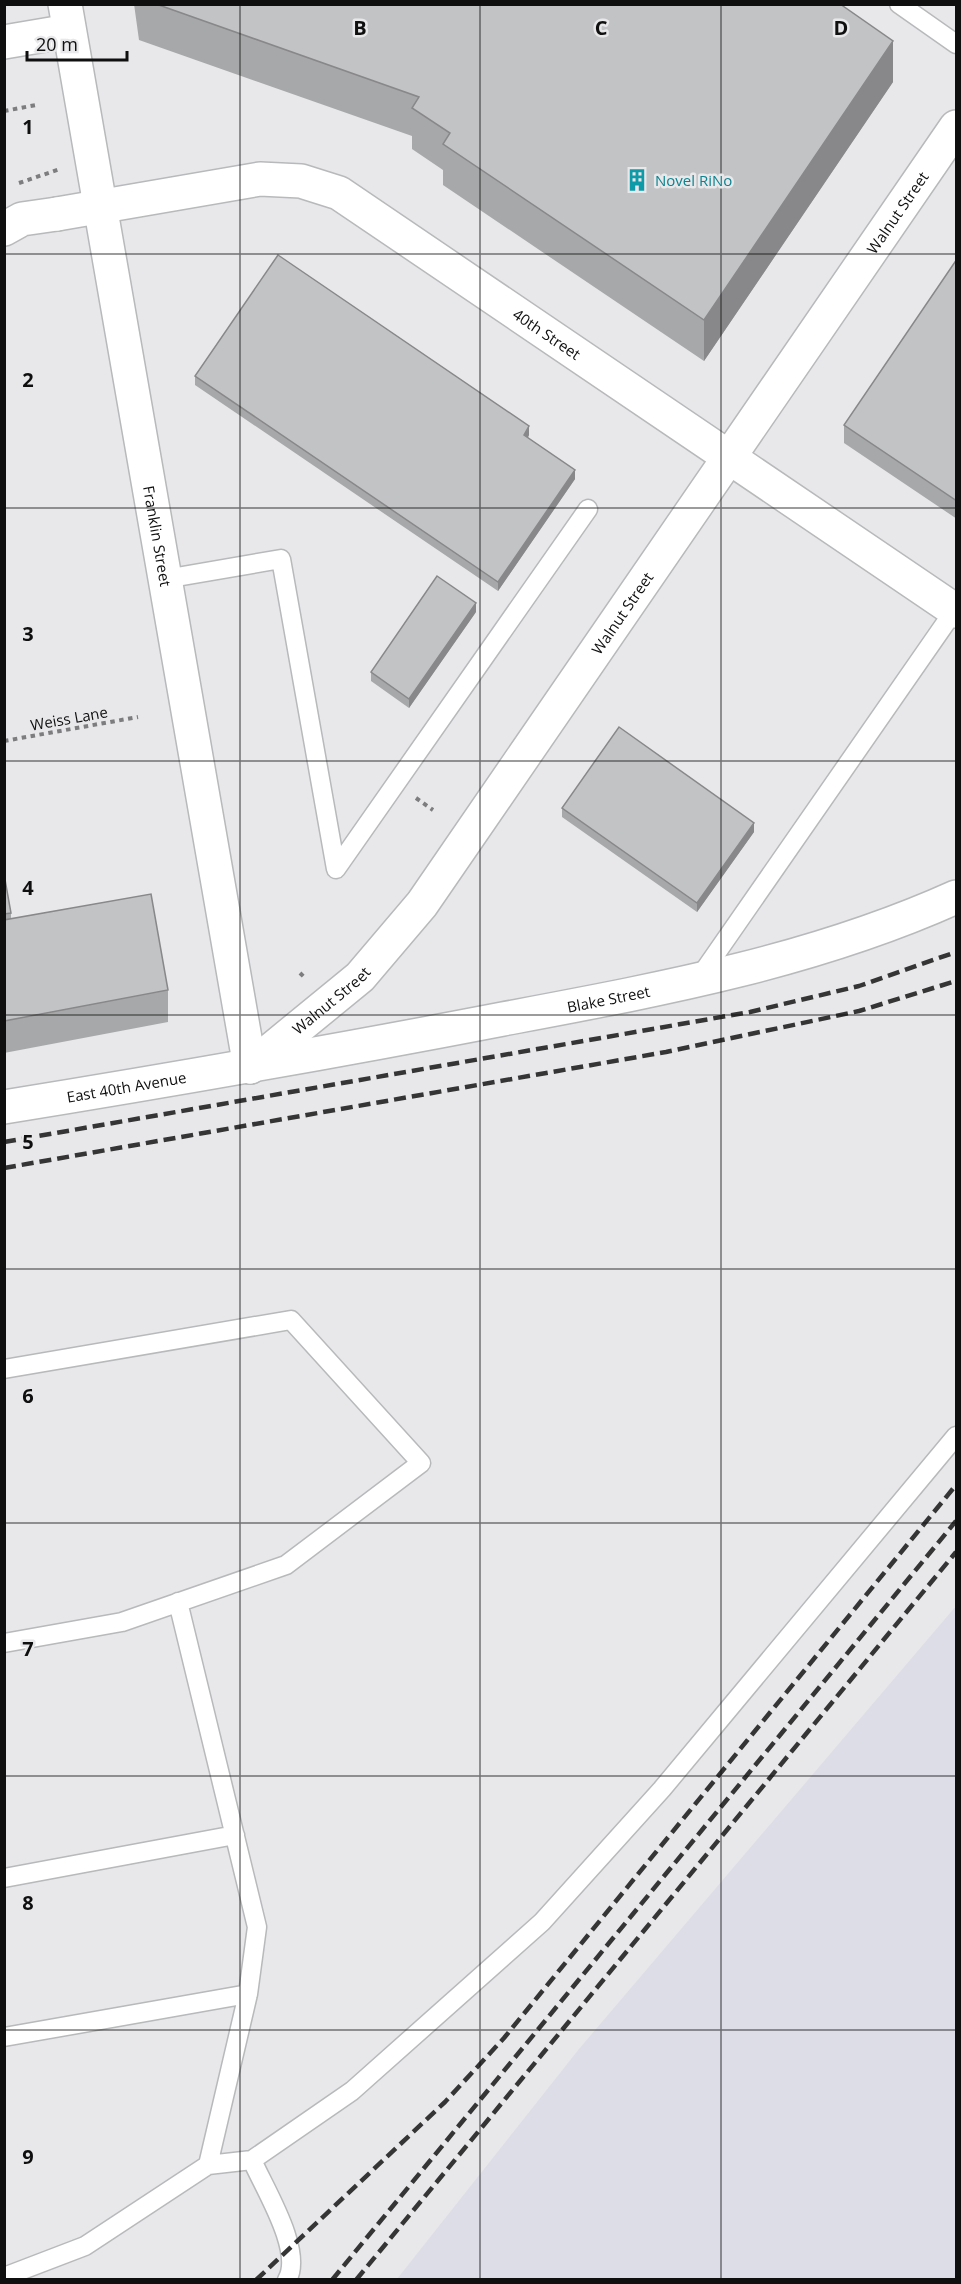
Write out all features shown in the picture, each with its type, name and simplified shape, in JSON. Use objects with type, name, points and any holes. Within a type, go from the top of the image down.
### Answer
[{"type":"street","points":[[4,42],[67,18]]},
{"type":"street","name":"Franklin Street","points":[[67,18],[102,206],[250,1067]]},
{"type":"street","name":"Walnut Street","points":[[250,1067],[360,977],[423,904],[957,127]]},
{"type":"street","name":"40th Street","points":[[4,229],[22,219],[260,179],[301,181],[339,193],[956,610]]},
{"type":"street","name":"Blake Street","points":[[250,1067],[696,982],[874,931],[957,897]]},
{"type":"street","name":"East 40th Avenue","points":[[4,1107],[250,1067]]},
{"type":"lane","points":[[898,4],[957,44]]},
{"type":"lane","points":[[165,579],[281,559],[336,869],[588,509]]},
{"type":"lane","points":[[696,982],[956,610]]},
{"type":"lane","points":[[4,1370],[291,1320],[421,1463],[286,1565],[122,1622],[4,1643]]},
{"type":"lane","points":[[4,2277],[84,2246],[208,2165],[252,2160],[352,2091],[542,1922],[662,1789],[957,1436]]},
{"type":"lane","points":[[178,1602],[258,1927],[248,1994],[208,2165]]},
{"type":"lane","points":[[4,1878],[235,1835]]},
{"type":"lane","points":[[4,2037],[248,1994]]},
{"type":"lane","points":[[252,2160],[290,2248],[290,2274],[287,2280]]},
{"type":"path","points":[[4,111],[36,105]]},
{"type":"path","points":[[15,185],[48,171]]},
{"type":"path","name":"Weiss Lane","points":[[4,741],[138,717]]},
{"type":"shaded area","points":[[956,1606],[956,2279],[397,2279],[579,2049]]},
{"type":"building","name":"Novel RiNo","points":[[156,4],[840,4],[893,41],[704,320],[443,144],[450,133],[412,108],[419,97]]},
{"type":"building","points":[[278,255],[529,426],[524,435],[575,470],[498,582],[195,376]]},
{"type":"building","points":[[957,259],[957,501],[844,425]]},
{"type":"building","points":[[437,576],[476,603],[409,699],[371,672]]},
{"type":"building","points":[[619,727],[754,823],[697,903],[562,808]]},
{"type":"building","points":[[4,874],[11,913],[4,914]]},
{"type":"building","points":[[151,894],[168,990],[4,1021],[4,920]]},
{"type":"railway","points":[[4,1142],[750,1012],[859,986],[956,952]]},
{"type":"railway","points":[[4,1168],[666,1052],[859,1011],[956,981]]},
{"type":"railway","points":[[256,2280],[445,2102],[504,2038],[956,1485]]},
{"type":"railway","points":[[332,2280],[956,1521]]},
{"type":"railway","points":[[356,2280],[956,1552]]},
{"type":"place","name":"Novel RiNo","points":[[637,180]]}]
